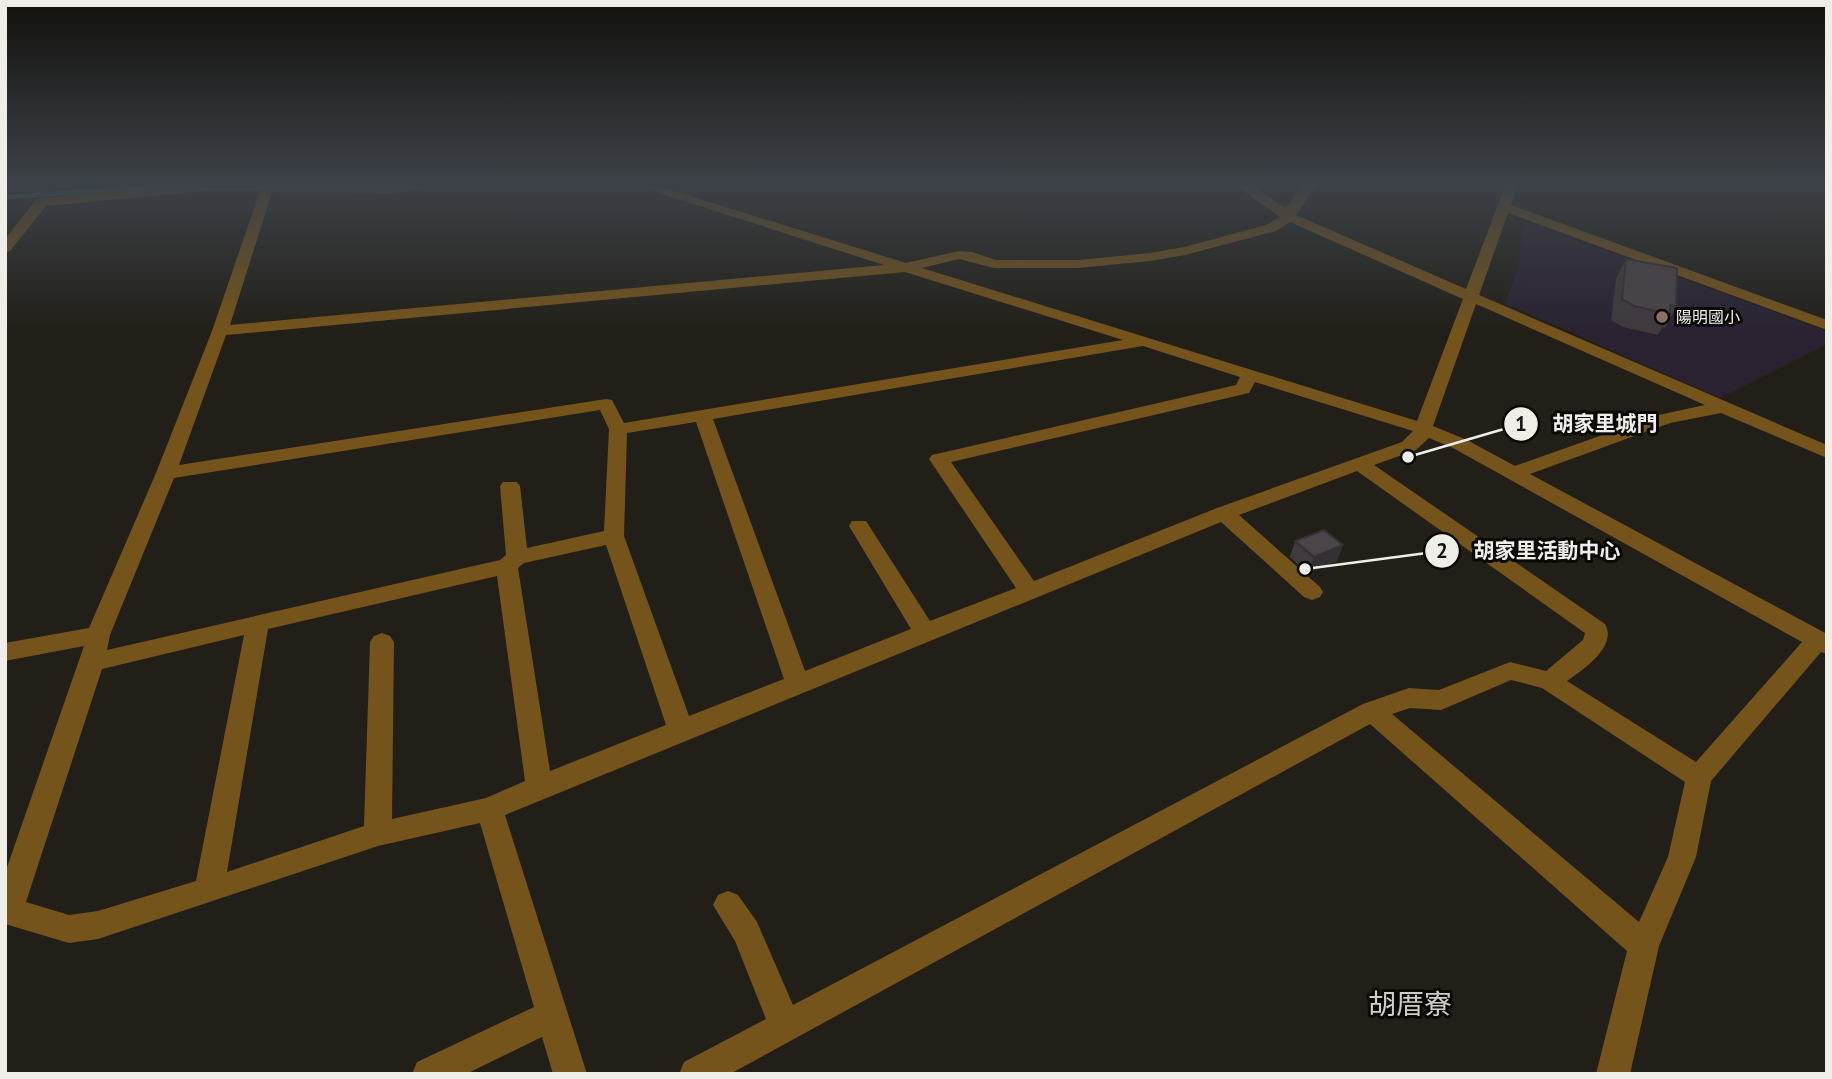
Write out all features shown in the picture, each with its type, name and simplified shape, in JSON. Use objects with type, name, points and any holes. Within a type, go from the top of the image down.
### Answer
[{"type":"street","points":[[5,248],[18,231]]},
{"type":"street","points":[[253,231],[220,331],[166,473],[98,635],[92,662],[9,897],[11,912],[69,929],[98,925],[379,834],[490,809],[1224,513],[1409,446],[1420,437],[1495,231]]},
{"type":"street","points":[[787,231],[1422,428],[1460,444],[1515,473],[1822,643],[1699,777],[1682,857],[1644,947],[1613,1074]]},
{"type":"street","points":[[220,331],[903,268],[959,255],[972,256],[994,264],[1078,264],[1185,251],[1258,231]]},
{"type":"street","points":[[1322,231],[1827,452]]},
{"type":"street","points":[[1571,231],[1827,325]]},
{"type":"street","points":[[618,429],[1142,342]]},
{"type":"street","points":[[1030,592],[939,459],[1243,389],[1250,375]]},
{"type":"street","points":[[166,473],[606,404],[618,429],[614,537],[681,731]]},
{"type":"street","points":[[1515,473],[1665,419],[1723,407]]},
{"type":"street","points":[[703,416],[798,685]]},
{"type":"street","points":[[1361,465],[1597,630],[1597,637],[1591,648],[1549,681]]},
{"type":"street","points":[[510,486],[512,562],[539,787]]},
{"type":"street","points":[[1224,513],[1312,592]]},
{"type":"street","points":[[859,526],[926,634]]},
{"type":"street","points":[[92,662],[614,537]]},
{"type":"street","points":[[209,891],[258,622]]},
{"type":"street","points":[[5,652],[98,635]]},
{"type":"street","points":[[379,834],[382,642]]},
{"type":"street","points":[[696,1074],[1373,711],[1409,698],[1441,699],[1510,671],[1549,681],[1699,777]]},
{"type":"street","points":[[1373,711],[1644,947]]},
{"type":"street","points":[[490,809],[570,1074]]},
{"type":"street","points":[[728,905],[746,932],[786,1027]]},
{"type":"street","points":[[429,1074],[551,1016]]},
{"type":"shaded area","name":"陽明國小","points":[[1522,231],[1552,231],[1827,331],[1827,344],[1720,398],[1505,303],[1518,268]]},
{"type":"building","points":[[1626,259],[1677,268],[1676,307],[1670,305],[1670,314],[1634,306],[1622,299]]},
{"type":"building","points":[[1324,530],[1343,545],[1314,557],[1295,541]]},
{"type":"place","name":"陽明國小","points":[[1662,317]]},
{"type":"place","name":"胡家里城門","points":[[1408,457]]},
{"type":"place","name":"胡家里活動中心","points":[[1305,569]]},
{"type":"district","name":"胡厝寮","points":[[1410,1003]]}]
